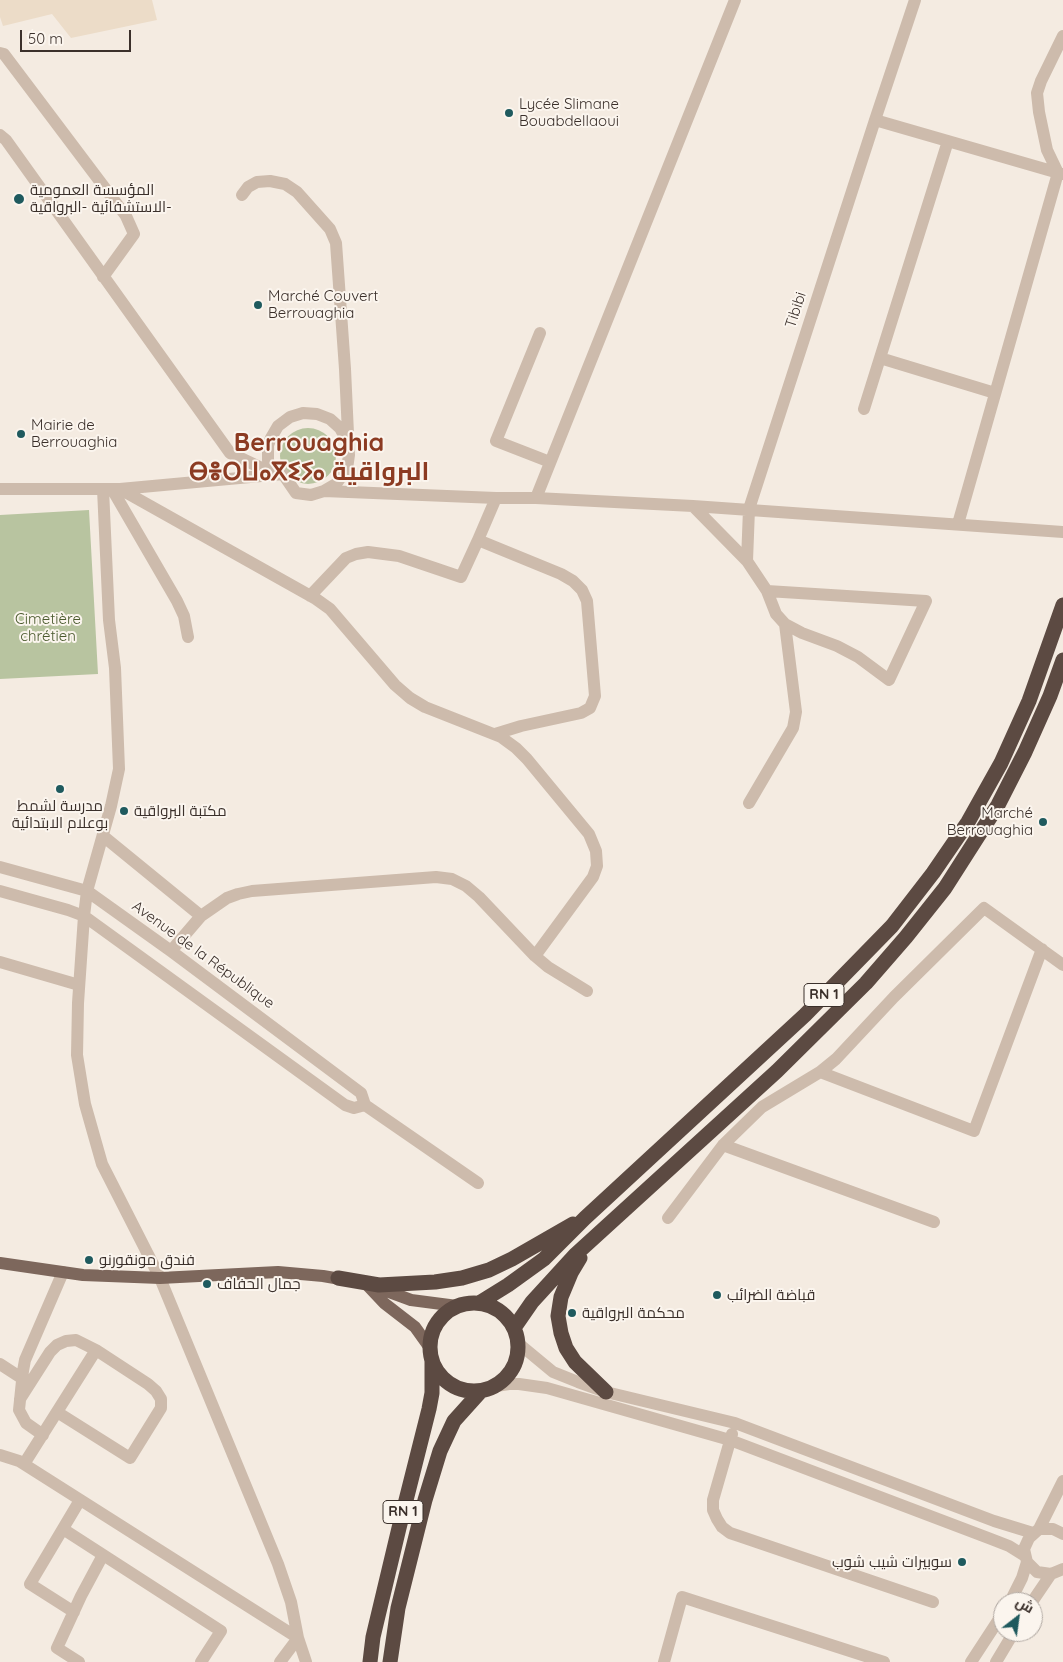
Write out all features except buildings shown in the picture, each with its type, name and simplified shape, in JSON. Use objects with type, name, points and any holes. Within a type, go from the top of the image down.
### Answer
[{"type":"highway","name":"RN 1","points":[[479,1303],[544,1259],[585,1218],[805,1015],[892,926],[933,873],[968,822],[1001,762],[1029,701],[1063,605]]},
{"type":"highway","name":"RN 1","points":[[514,1328],[543,1289],[592,1238],[777,1071],[866,983],[906,937],[945,888],[998,805],[1025,752],[1050,696],[1063,660]]},
{"type":"highway","points":[[338,1278],[379,1284],[435,1282],[462,1278],[489,1270],[512,1259],[585,1218]]},
{"type":"highway","name":"RN 1","points":[[592,1238],[571,1273],[561,1297],[558,1316],[566,1348],[575,1362],[606,1392]]},
{"type":"highway","name":"RN 1","points":[[370,1662],[373,1637],[398,1528],[429,1409],[432,1393],[431,1355],[432,1335],[437,1323],[446,1313],[457,1306],[479,1303],[500,1311],[508,1318],[514,1328],[518,1343],[517,1360],[509,1375],[496,1386],[481,1391],[466,1390],[451,1385],[440,1375],[431,1355]]},
{"type":"highway","name":"RN 1","points":[[390,1662],[400,1599],[425,1500],[440,1451],[454,1421],[481,1391]]},
{"type":"main road","points":[[0,1263],[83,1274],[160,1278],[278,1272],[338,1278],[365,1283],[410,1300],[457,1306]]},
{"type":"main road","points":[[365,1283],[384,1303],[410,1323],[423,1337],[431,1355]]},
{"type":"street","points":[[536,498],[735,0]]},
{"type":"street","name":"Tibibi","points":[[748,561],[749,509],[874,120],[916,0]]},
{"type":"street","points":[[958,524],[1060,174],[1047,150],[1039,112],[1038,94],[1063,36]]},
{"type":"street","points":[[0,54],[4,54],[126,216],[134,234],[103,277]]},
{"type":"street","points":[[874,120],[1060,174]]},
{"type":"street","points":[[0,135],[6,140],[230,453],[240,475],[233,478]]},
{"type":"street","points":[[864,409],[948,141]]},
{"type":"street","points":[[242,195],[248,187],[257,182],[270,181],[285,184],[297,192],[330,229],[336,243],[349,455],[347,469],[336,484],[324,492]]},
{"type":"street","points":[[540,333],[496,441],[550,462]]},
{"type":"street","points":[[880,358],[995,393]]},
{"type":"street","points":[[349,455],[347,441],[340,428],[330,419],[317,414],[303,413],[290,417],[278,426],[268,445],[268,460],[278,474],[296,493],[311,495],[324,492],[536,498],[749,509],[1063,532]]},
{"type":"street","points":[[230,453],[278,474]]},
{"type":"street","points":[[0,489],[112,489],[278,474]]},
{"type":"street","points":[[112,489],[330,608],[395,685],[410,698],[425,707],[495,734],[527,758],[589,834],[596,851],[597,866],[593,877],[535,956]]},
{"type":"street","points":[[112,489],[177,601],[184,616],[188,637]]},
{"type":"street","points":[[112,489],[109,620],[115,668],[119,769],[87,891],[79,985],[77,1055],[88,1112],[102,1164],[160,1278],[278,1564],[306,1662]]},
{"type":"street","points":[[310,596],[346,558],[368,552],[399,556],[460,578],[496,498]]},
{"type":"street","points":[[693,506],[748,561],[767,591],[776,614],[785,624],[802,633],[837,646],[889,680],[926,601],[767,591]]},
{"type":"street","points":[[478,540],[574,581],[582,590],[587,601],[595,696],[590,708],[581,713],[521,726],[495,734]]},
{"type":"street","points":[[749,803],[793,728],[796,712],[785,624]]},
{"type":"street","points":[[102,836],[201,916]]},
{"type":"street","name":"Avenue de la République","points":[[0,867],[87,891],[171,951],[361,1093],[365,1105],[478,1183]]},
{"type":"street","points":[[171,951],[201,916],[227,898],[252,891],[436,878],[452,879],[466,886],[479,897],[535,956],[587,991]]},
{"type":"street","name":"Avenue de la République","points":[[0,891],[84,916],[346,1105],[354,1108],[365,1105]]},
{"type":"street","points":[[668,1218],[723,1145],[762,1107],[820,1072],[836,1058],[894,997],[984,908],[1063,965]]},
{"type":"street","points":[[820,1072],[974,1131],[1042,949]]},
{"type":"street","points":[[0,962],[79,985]]},
{"type":"street","points":[[723,1145],[934,1222]]},
{"type":"street","points":[[43,1435],[31,1428],[21,1417],[19,1410],[22,1379],[25,1360],[63,1272]]},
{"type":"street","points":[[20,1399],[50,1352],[57,1345],[66,1341],[76,1340],[96,1350],[156,1391],[161,1399],[161,1408],[130,1458],[57,1412]]},
{"type":"street","points":[[518,1343],[553,1372],[606,1392],[735,1423],[994,1521],[1036,1531],[1053,1529],[1063,1534]]},
{"type":"street","points":[[24,1464],[96,1350]]},
{"type":"street","points":[[0,1364],[22,1379]]},
{"type":"street","points":[[496,1386],[520,1384],[546,1388],[730,1440],[1009,1546],[1026,1559],[1037,1572],[1060,1571]]},
{"type":"street","points":[[735,1423],[712,1500],[713,1510],[722,1527],[730,1533],[933,1602]]},
{"type":"street","points":[[0,1455],[24,1464],[298,1638]]},
{"type":"street","points":[[1015,1592],[1022,1578],[1026,1559],[1026,1543],[1036,1531],[1063,1481]]},
{"type":"street","points":[[74,1612],[30,1584],[80,1500]]},
{"type":"street","points":[[63,1529],[221,1631],[201,1662]]},
{"type":"street","points":[[79,1662],[58,1648],[103,1555]]},
{"type":"street","points":[[1041,1592],[1060,1571]]},
{"type":"street","points":[[664,1662],[682,1597],[884,1662]]},
{"type":"street","points":[[971,1662],[993,1628]]},
{"type":"street","points":[[280,1662],[298,1638]]},
{"type":"street","points":[[996,1662],[1008,1642]]},
{"type":"green space","points":[[302,428],[314,428],[324,432],[332,440],[336,456],[332,472],[324,480],[314,484],[302,484],[292,480],[284,472],[280,462],[280,450],[284,440],[292,432]]},
{"type":"green space","name":"Cimetière chrétien","points":[[89,510],[98,674],[0,679],[0,515]]},
{"type":"shaded area","points":[[0,0],[152,0],[157,20],[71,38],[52,14],[3,26],[0,17]]},
{"type":"place","name":"Lycée Slimane Bouabdellaoui","points":[[509,113]]},
{"type":"place","name":"المؤسسة العمومية الاستشفائية -البرواقية-","points":[[19,199]]},
{"type":"place","name":"Marché Couvert Berrouaghia","points":[[258,305]]},
{"type":"place","name":"Mairie de Berrouaghia","points":[[21,434]]},
{"type":"place","name":"مدرسة لشمط بوعلام الابتدائية","points":[[60,789]]},
{"type":"place","name":"مكتبة البرواقية","points":[[124,811]]},
{"type":"place","name":"Marché Berrouaghia","points":[[1043,822]]},
{"type":"place","name":"فندق مونقورنو","points":[[89,1260]]},
{"type":"place","name":"جمال الحفاف","points":[[207,1284]]},
{"type":"place","name":"قباضة الضرائب","points":[[717,1295]]},
{"type":"place","name":"محكمة البرواقية","points":[[572,1313]]},
{"type":"place","name":"سوبيرات شيب شوب","points":[[962,1562]]},
{"type":"district","name":"Berrouaghia ⴱⴻⵔⵡⴰⴳⵉⵢⴰ البرواقية","points":[[309,458]]}]
